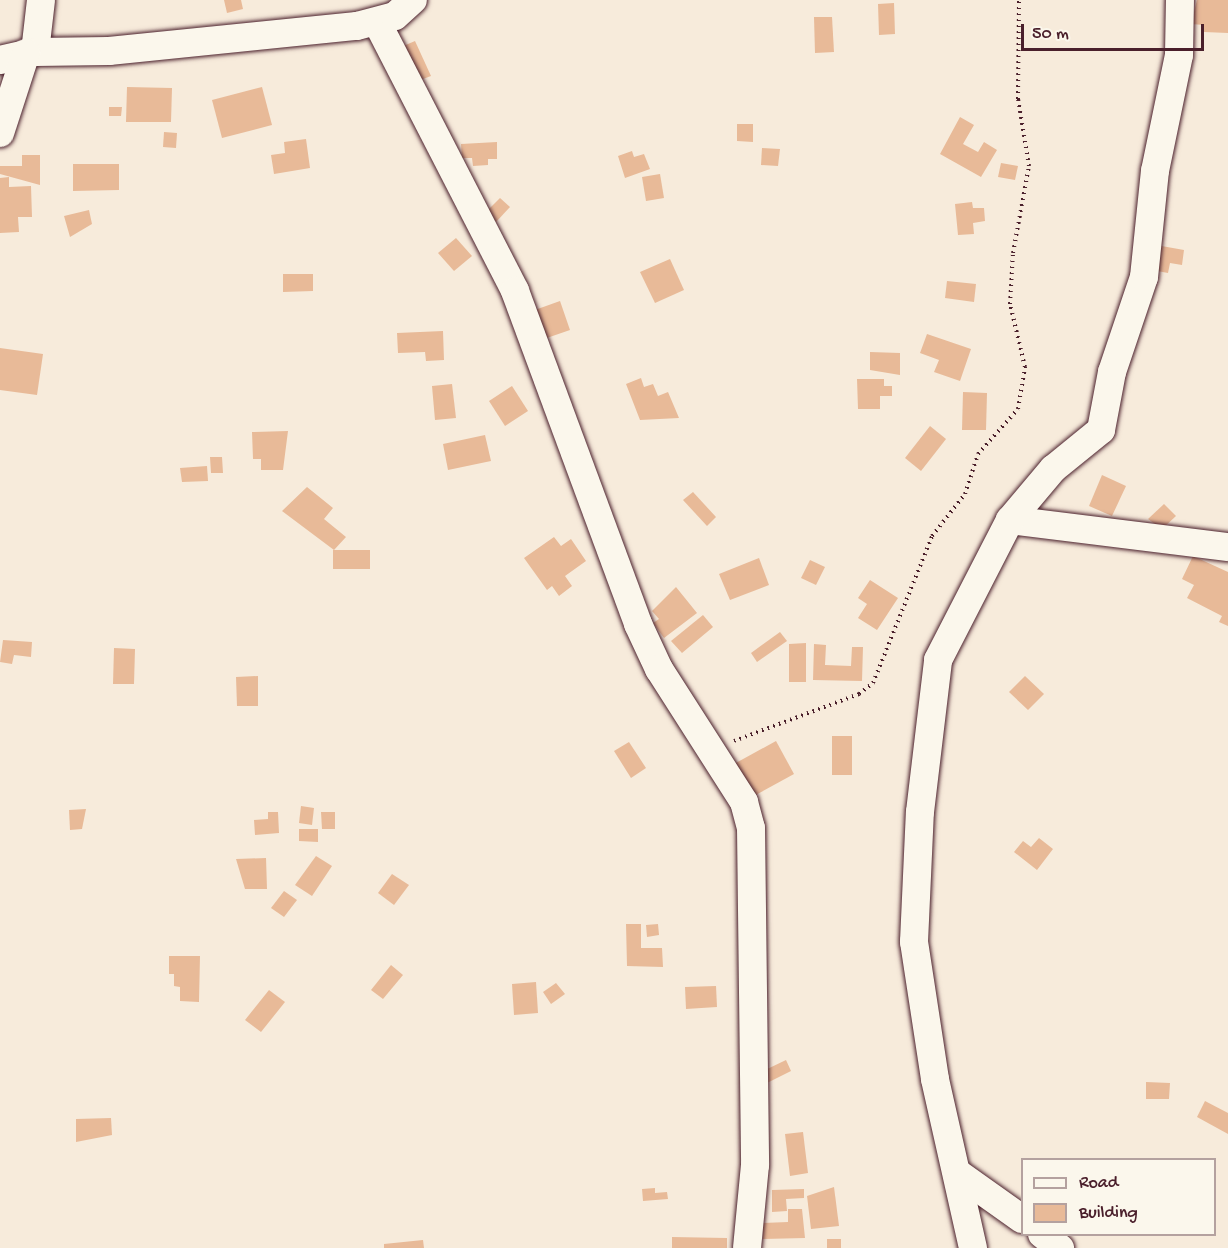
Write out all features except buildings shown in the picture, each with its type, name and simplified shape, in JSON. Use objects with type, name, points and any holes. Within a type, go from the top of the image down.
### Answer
[{"type":"street","points":[[0,133],[20,55],[41,0]]},
{"type":"street","points":[[20,55],[109,51],[377,22],[395,16],[413,0]]},
{"type":"street","points":[[973,1248],[960,1175],[919,987],[914,942],[920,812],[938,660],[1010,520],[1053,469],[1101,430],[1109,406],[1112,372],[1144,277],[1155,171],[1179,55],[1180,0]]},
{"type":"street","points":[[377,22],[515,291],[638,624],[744,802],[751,828],[755,1165],[747,1248]]},
{"type":"street","points":[[1010,520],[1228,547]]},
{"type":"street","points":[[960,1175],[1021,1218]]},
{"type":"street","points":[[1044,1236],[1059,1248]]},
{"type":"path","points":[[712,751],[859,694],[873,683],[932,536],[965,494],[978,454],[1018,409],[1024,367],[1010,304],[1013,253],[1029,166],[1017,90],[1019,0]]}]
